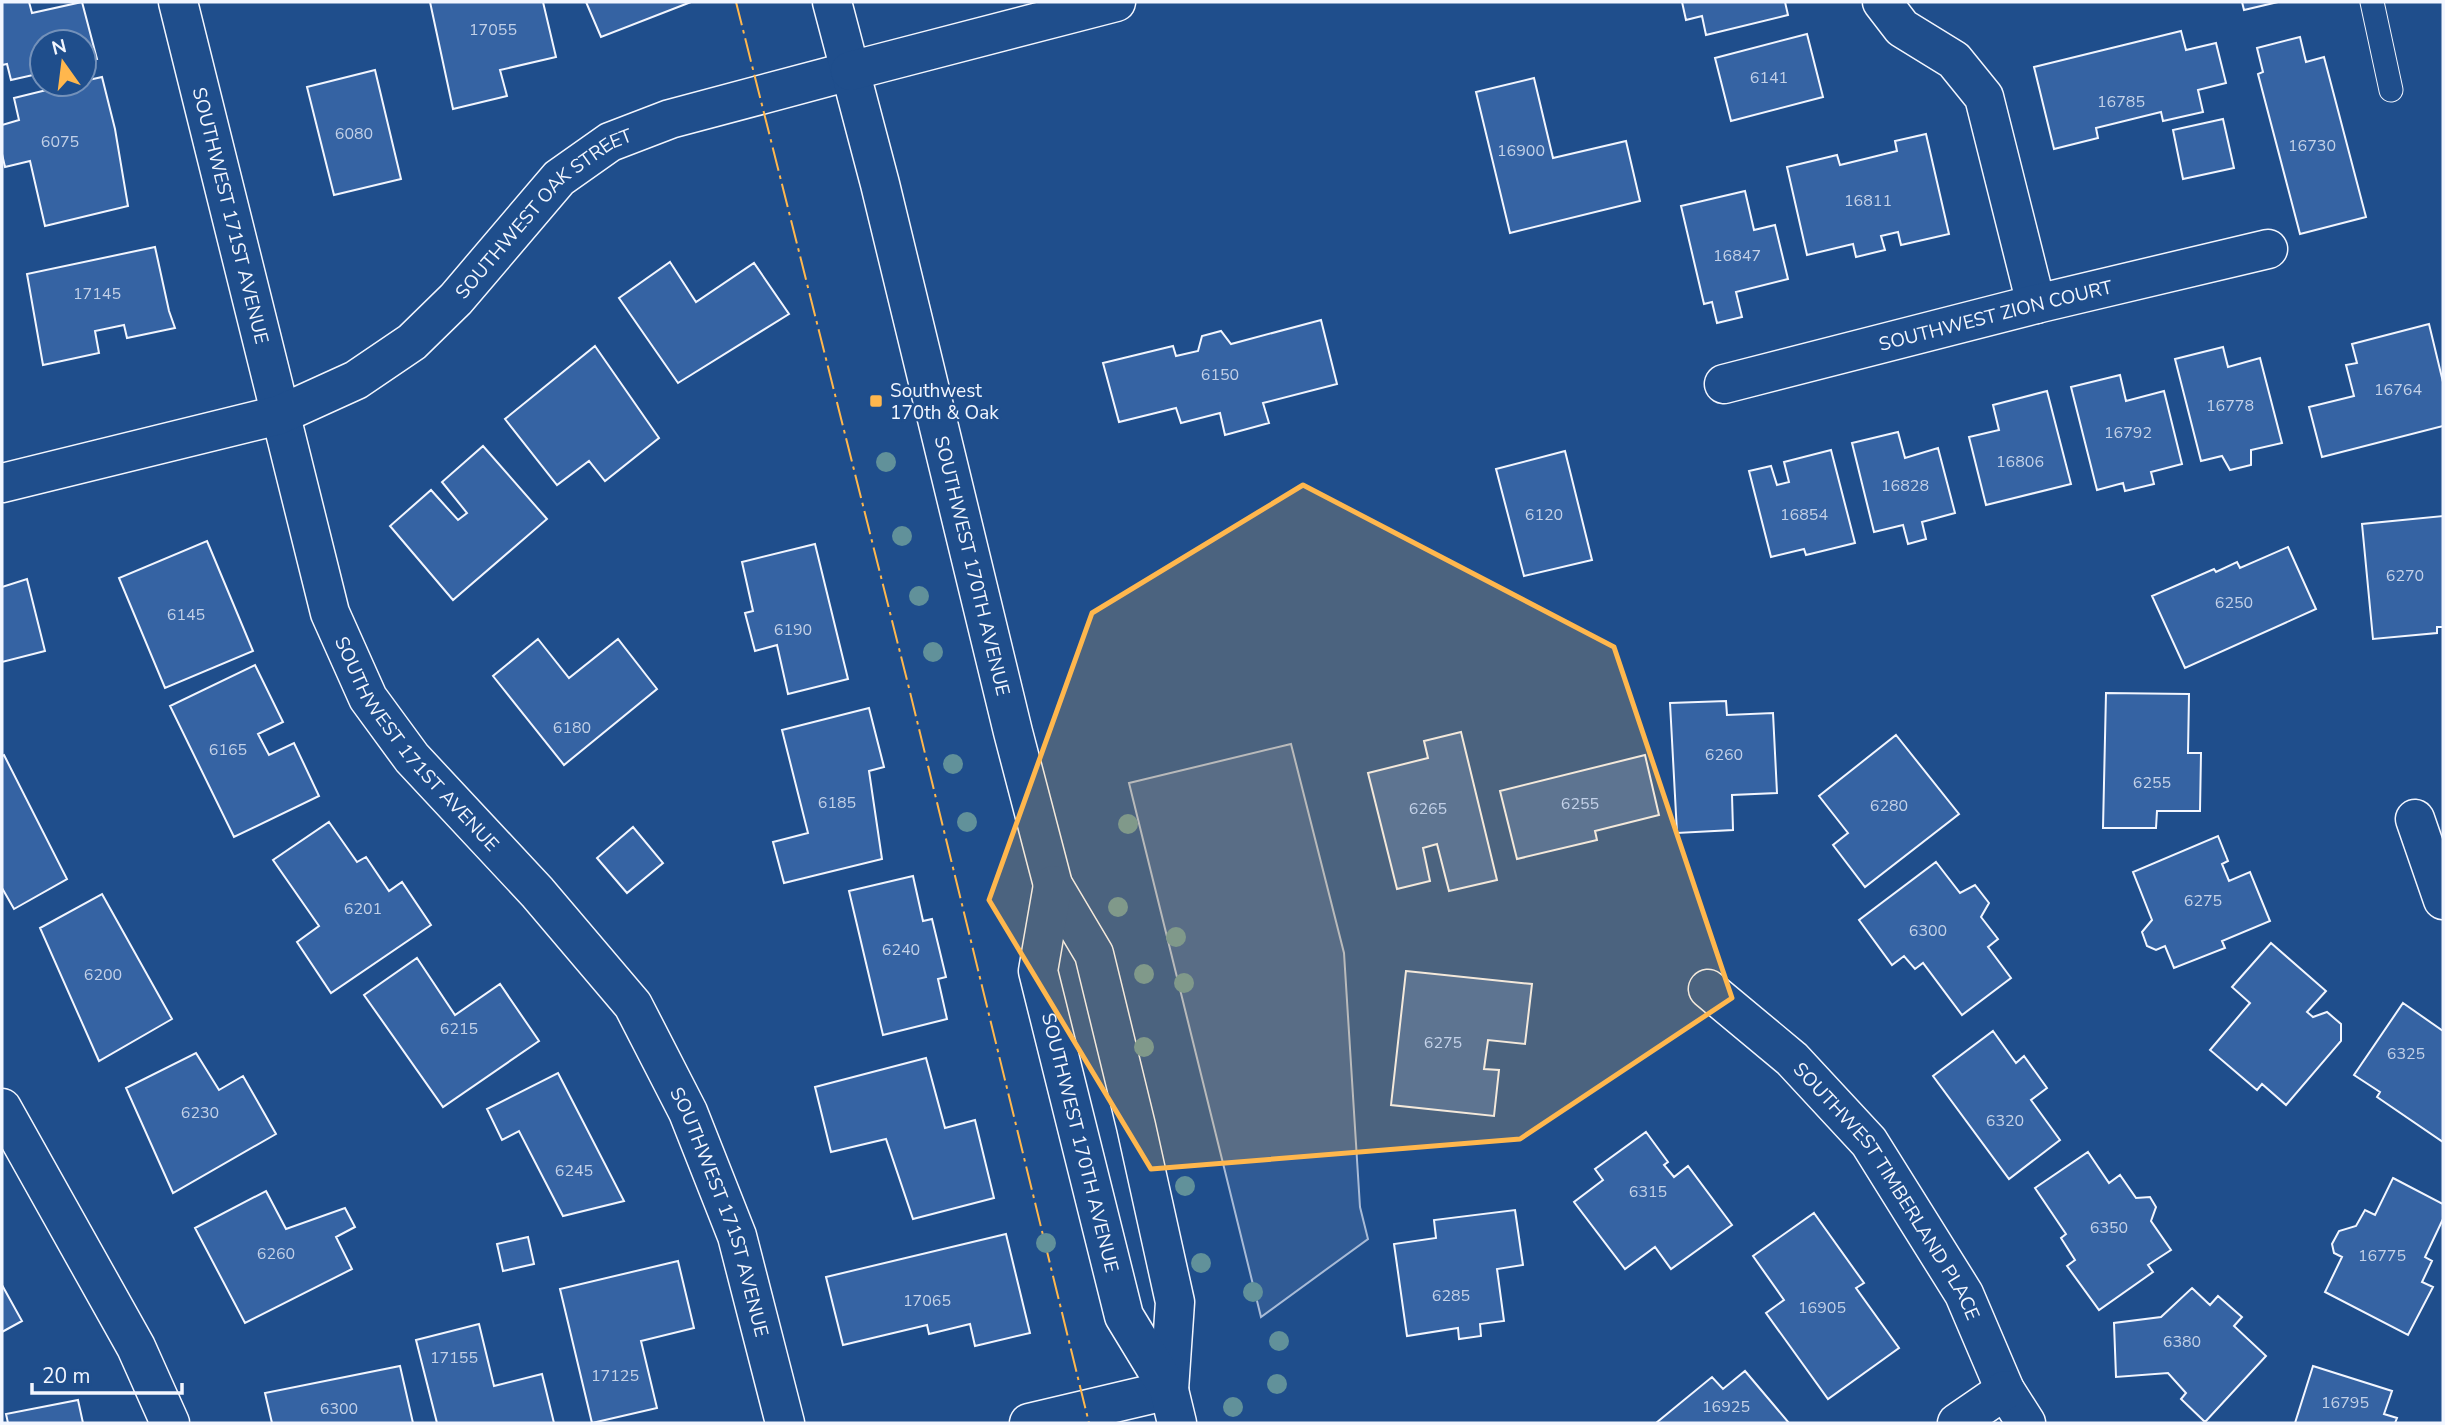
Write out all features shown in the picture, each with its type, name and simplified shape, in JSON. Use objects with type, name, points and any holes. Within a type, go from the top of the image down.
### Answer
[{"type":"street","name":"SOUTHWEST 171ST AVENUE","points":[[178,2],[330,613],[368,698],[412,758],[537,891],[633,1005],[688,1112],[737,1236],[785,1423]]},
{"type":"street","name":"SOUTHWEST 170TH AVENUE","points":[[832,2],[883,197],[1013,732],[1053,885],[1094,954],[1136,1126],[1175,1302],[1173,1407]]},
{"type":"street","name":"SOUTHWEST OAK STREET","points":[[2,483],[279,415],[356,380],[412,342],[456,299],[559,178],[610,142],[670,119],[1116,2]]},
{"type":"street","points":[[1882,2],[1902,28],[1954,60],[1984,97],[2036,304]]},
{"type":"street","name":"SOUTHWEST ZION COURT","points":[[1724,384],[2036,304],[2268,249]]},
{"type":"street","points":[[2415,819],[2443,900]]},
{"type":"street","name":"SOUTHWEST 170TH AVENUE","points":[[1053,885],[1038,971],[1124,1316],[1173,1407]]},
{"type":"street","name":"SOUTHWEST TIMBERLAND PLACE","points":[[1708,989],[1792,1059],[1869,1142],[1965,1294],[2006,1390],[2026,1423]]},
{"type":"street","points":[[2,1108],[136,1347],[170,1423]]},
{"type":"street","points":[[1957,1423],[2006,1390]]},
{"type":"street","points":[[1029,1423],[1173,1407]]},
{"type":"lane","points":[[2372,2],[2391,90]]},
{"type":"highlighted area","points":[[1303,485],[1614,647],[1732,998],[1520,1139],[1151,1169],[989,900],[1092,613]]},
{"type":"shaded area","points":[[1291,744],[1344,953],[1360,1207],[1368,1239],[1261,1317],[1129,783]]},
{"type":"building","points":[[2,2],[29,2],[32,13],[82,2],[89,28],[28,28],[28,76],[11,80],[7,64],[2,65]]},
{"type":"building","points":[[430,2],[543,2],[556,57],[500,70],[507,96],[453,109]]},
{"type":"building","points":[[586,2],[691,2],[601,37]]},
{"type":"building","points":[[1682,2],[1785,2],[1788,15],[1706,35],[1702,16],[1686,20]]},
{"type":"building","points":[[2242,2],[2278,2],[2244,10]]},
{"type":"building","points":[[2181,31],[2186,50],[2216,43],[2226,83],[2198,90],[2203,112],[2163,121],[2161,112],[2096,128],[2098,138],[2054,149],[2034,67]]},
{"type":"building","points":[[1807,34],[1823,97],[1731,121],[1715,58]]},
{"type":"building","points":[[2300,37],[2306,62],[2324,57],[2366,217],[2300,234],[2258,74],[2263,72],[2257,48]]},
{"type":"building","points":[[375,70],[401,179],[334,195],[307,87]]},
{"type":"building","points":[[102,77],[115,129],[128,206],[45,226],[30,161],[5,167],[2,125],[19,120],[14,98],[28,95],[28,98],[98,98],[98,78]]},
{"type":"building","points":[[1534,78],[1553,158],[1626,141],[1640,201],[1510,233],[1476,92]]},
{"type":"building","points":[[2223,119],[2234,168],[2183,179],[2173,130]]},
{"type":"building","points":[[1926,134],[1949,234],[1901,245],[1898,232],[1881,236],[1885,250],[1856,257],[1853,244],[1807,255],[1787,167],[1837,155],[1840,165],[1897,151],[1895,141]]},
{"type":"building","points":[[1745,191],[1754,230],[1775,225],[1788,279],[1736,292],[1742,317],[1717,323],[1712,302],[1704,304],[1681,206]]},
{"type":"building","points":[[155,247],[175,328],[127,338],[124,325],[95,331],[99,353],[43,365],[27,274]]},
{"type":"building","points":[[670,262],[696,302],[754,263],[789,314],[678,383],[619,298]]},
{"type":"building","points":[[1321,320],[1337,384],[1263,403],[1269,423],[1225,435],[1220,413],[1181,423],[1176,408],[1119,422],[1103,363],[1173,346],[1176,356],[1198,351],[1202,336],[1221,331],[1231,344]]},
{"type":"building","points":[[2429,324],[2443,382],[2443,426],[2322,457],[2309,407],[2354,396],[2346,365],[2357,363],[2352,344]]},
{"type":"building","points":[[595,346],[659,438],[605,481],[589,461],[557,485],[505,419]]},
{"type":"building","points":[[2223,347],[2228,367],[2260,358],[2282,443],[2251,450],[2251,465],[2230,470],[2222,456],[2201,461],[2175,359]]},
{"type":"building","points":[[2120,375],[2126,401],[2164,391],[2182,464],[2151,472],[2154,484],[2125,491],[2123,483],[2097,490],[2071,387]]},
{"type":"building","points":[[2047,391],[2071,484],[1986,505],[1969,437],[1999,430],[1993,405]]},
{"type":"building","points":[[1898,432],[1905,458],[1938,448],[1955,513],[1922,522],[1926,539],[1908,544],[1903,525],[1874,532],[1852,443]]},
{"type":"building","points":[[483,446],[547,519],[453,600],[390,526],[431,490],[458,520],[467,513],[442,482]]},
{"type":"building","points":[[1831,450],[1855,543],[1806,555],[1804,549],[1771,557],[1749,471],[1771,466],[1777,485],[1789,482],[1784,462]]},
{"type":"building","points":[[1565,451],[1592,560],[1524,576],[1496,469]]},
{"type":"building","points":[[2443,516],[2443,627],[2437,627],[2437,633],[2373,639],[2362,524]]},
{"type":"building","points":[[207,541],[253,651],[165,688],[119,578]]},
{"type":"building","points":[[815,544],[848,679],[788,694],[777,645],[755,651],[745,613],[753,611],[742,562]]},
{"type":"building","points":[[2288,547],[2316,609],[2185,668],[2152,596],[2214,569],[2216,572],[2237,562],[2240,568]]},
{"type":"building","points":[[27,579],[45,651],[2,662],[2,587]]},
{"type":"building","points":[[538,639],[569,678],[618,639],[657,689],[564,765],[493,676]]},
{"type":"building","points":[[255,665],[283,722],[258,734],[269,755],[294,743],[319,796],[234,837],[170,706]]},
{"type":"building","points":[[2106,693],[2189,694],[2188,753],[2201,753],[2200,811],[2157,811],[2156,828],[2103,828]]},
{"type":"building","points":[[1726,701],[1727,715],[1773,713],[1777,793],[1732,795],[1733,830],[1677,833],[1670,703]]},
{"type":"building","points":[[869,708],[884,767],[869,771],[882,859],[784,883],[773,842],[808,833],[782,730]]},
{"type":"building","points":[[1461,732],[1497,880],[1449,891],[1437,844],[1423,848],[1430,881],[1397,889],[1368,773],[1428,758],[1424,741]]},
{"type":"building","points":[[1896,735],[1959,814],[1865,887],[1833,845],[1848,833],[1819,796]]},
{"type":"building","points":[[4,755],[67,879],[14,909],[2,888]]},
{"type":"building","points":[[1645,755],[1659,815],[1595,831],[1597,840],[1517,859],[1500,791]]},
{"type":"building","points":[[329,822],[357,862],[366,857],[389,891],[402,882],[431,925],[331,993],[297,942],[319,926],[273,860]]},
{"type":"building","points":[[633,827],[663,863],[627,893],[597,858]]},
{"type":"building","points":[[2218,836],[2228,861],[2222,864],[2229,881],[2250,872],[2270,921],[2222,941],[2225,948],[2174,968],[2165,946],[2156,950],[2147,946],[2142,932],[2152,920],[2133,872]]},
{"type":"building","points":[[1936,862],[1960,893],[1975,885],[1989,903],[1981,917],[1998,939],[1988,947],[2011,978],[1962,1015],[1923,963],[1915,969],[1904,956],[1892,965],[1859,920]]},
{"type":"building","points":[[913,876],[923,921],[932,919],[946,977],[938,979],[947,1019],[883,1035],[849,891]]},
{"type":"building","points":[[102,894],[172,1019],[99,1061],[40,928]]},
{"type":"building","points":[[2271,943],[2326,991],[2307,1012],[2313,1017],[2327,1012],[2341,1024],[2341,1041],[2286,1105],[2262,1084],[2257,1090],[2210,1050],[2250,1003],[2232,987]]},
{"type":"building","points":[[417,958],[455,1015],[500,984],[539,1041],[443,1107],[364,995]]},
{"type":"building","points":[[1406,971],[1532,984],[1525,1044],[1488,1040],[1484,1069],[1499,1070],[1494,1116],[1391,1105]]},
{"type":"building","points":[[2403,1003],[2443,1031],[2443,1142],[2377,1097],[2380,1092],[2354,1075]]},
{"type":"building","points":[[1993,1031],[2016,1063],[2024,1056],[2047,1088],[2031,1100],[2060,1140],[2009,1179],[1933,1076]]},
{"type":"building","points":[[196,1053],[219,1090],[243,1076],[276,1134],[173,1193],[126,1088]]},
{"type":"building","points":[[926,1058],[945,1128],[975,1120],[994,1198],[913,1219],[886,1139],[831,1152],[815,1087]]},
{"type":"building","points":[[558,1073],[624,1201],[563,1216],[519,1131],[502,1140],[487,1109]]},
{"type":"building","points":[[1646,1132],[1668,1162],[1664,1165],[1674,1177],[1688,1166],[1732,1225],[1671,1269],[1655,1247],[1625,1269],[1574,1202],[1603,1180],[1595,1169]]},
{"type":"building","points":[[2088,1152],[2109,1183],[2120,1175],[2136,1198],[2150,1197],[2156,1207],[2151,1221],[2171,1250],[2148,1265],[2153,1272],[2099,1310],[2067,1266],[2075,1260],[2061,1238],[2066,1234],[2035,1188]]},
{"type":"building","points":[[2393,1178],[2443,1204],[2443,1219],[2425,1257],[2432,1261],[2422,1282],[2433,1287],[2408,1335],[2325,1292],[2342,1257],[2334,1253],[2332,1244],[2339,1231],[2356,1226],[2365,1210],[2375,1215]]},
{"type":"building","points":[[266,1191],[286,1229],[345,1208],[355,1227],[336,1237],[352,1269],[245,1323],[195,1228]]},
{"type":"building","points":[[1515,1210],[1523,1265],[1497,1269],[1504,1321],[1480,1324],[1481,1336],[1459,1339],[1458,1328],[1407,1336],[1394,1244],[1436,1238],[1434,1220]]},
{"type":"building","points":[[1814,1213],[1864,1283],[1856,1288],[1899,1348],[1828,1399],[1766,1313],[1784,1300],[1753,1256]]},
{"type":"building","points":[[1006,1234],[1030,1333],[975,1346],[970,1324],[929,1334],[927,1325],[843,1345],[826,1277]]},
{"type":"building","points":[[528,1237],[534,1264],[503,1271],[497,1244]]},
{"type":"building","points":[[678,1261],[694,1328],[641,1341],[657,1408],[592,1423],[560,1289]]},
{"type":"building","points":[[2,1285],[22,1321],[2,1332]]},
{"type":"building","points":[[2192,1288],[2210,1305],[2218,1296],[2242,1317],[2234,1326],[2266,1356],[2205,1422],[2181,1399],[2186,1393],[2168,1373],[2116,1377],[2114,1323],[2161,1317]]},
{"type":"building","points":[[479,1324],[494,1386],[542,1374],[554,1423],[437,1423],[416,1340]]},
{"type":"building","points":[[400,1366],[413,1423],[272,1423],[265,1393]]},
{"type":"building","points":[[2313,1366],[2392,1391],[2384,1414],[2397,1418],[2395,1423],[2295,1423]]},
{"type":"building","points":[[1745,1371],[1789,1423],[1656,1423],[1712,1377],[1723,1389]]},
{"type":"building","points":[[78,1400],[83,1423],[8,1423],[6,1414]]},
{"type":"power","points":[[736,2],[908,684],[1089,1423]]},
{"type":"place","name":"Southwest 170th & Oak","points":[[876,401]]}]
